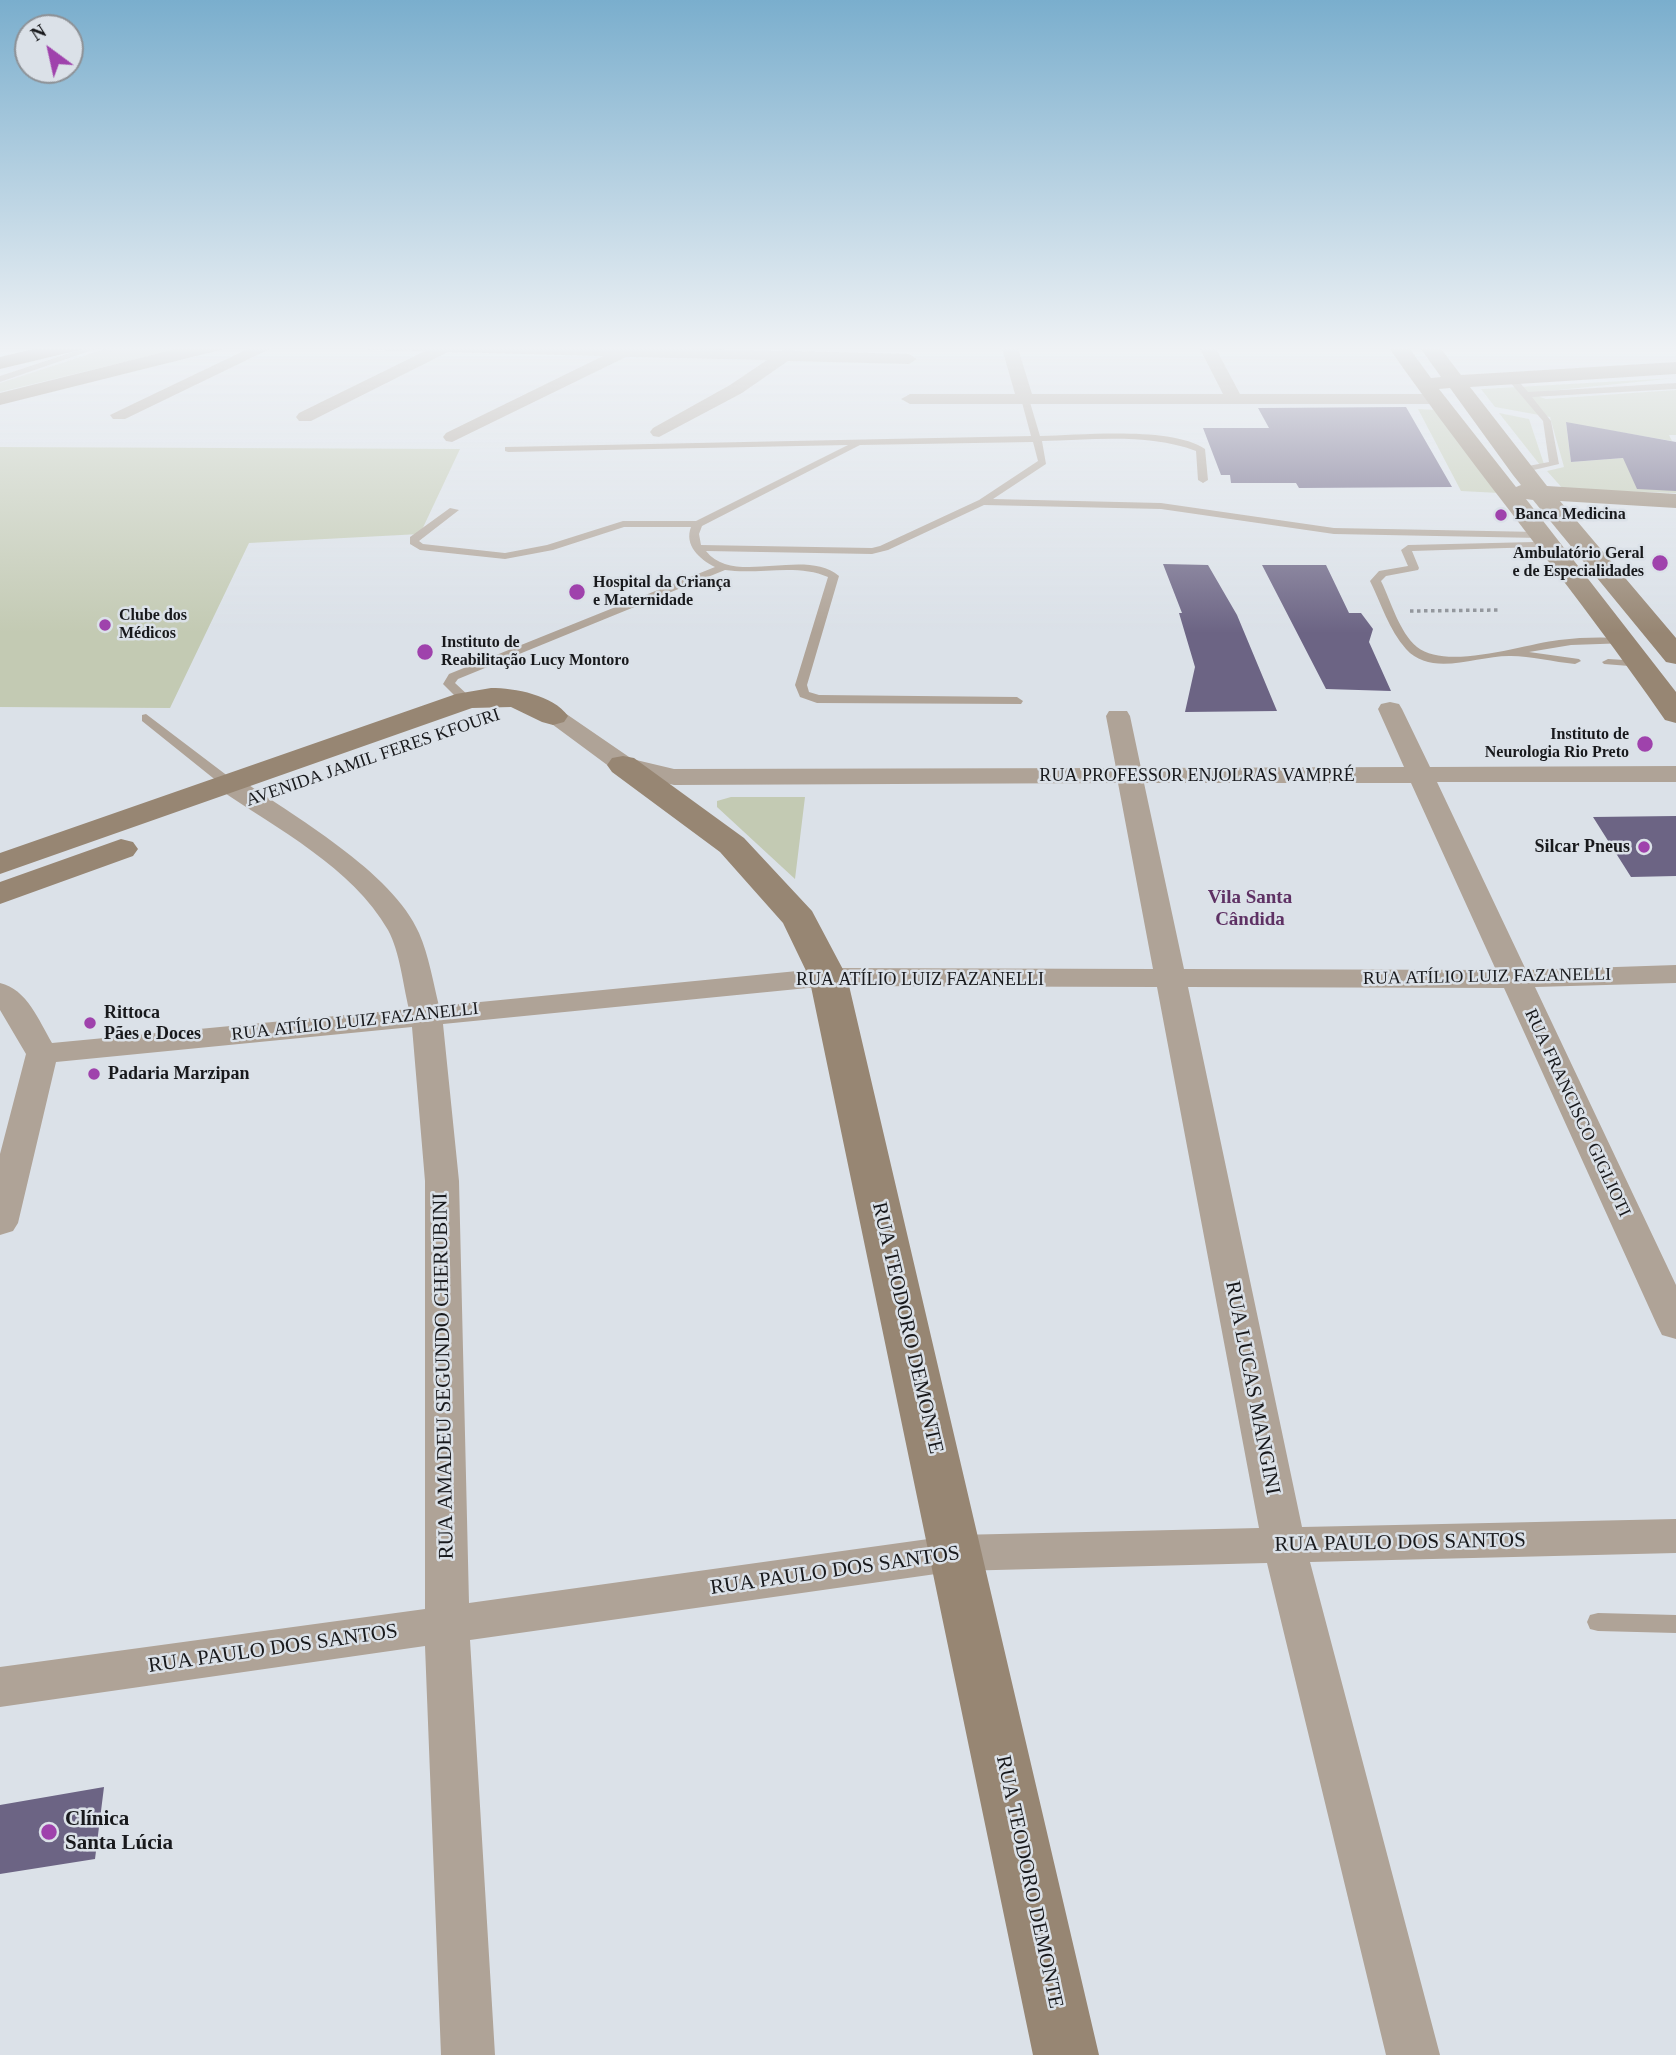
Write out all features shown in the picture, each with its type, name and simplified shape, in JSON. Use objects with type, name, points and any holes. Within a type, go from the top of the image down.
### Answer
[{"type":"street","points":[[1476,441],[1514,481],[1540,492],[1676,501]]},
{"type":"street","points":[[1491,441],[1543,540],[1626,654],[1676,713]]},
{"type":"street","points":[[1540,492],[1676,656]]},
{"type":"street","name":"AVENIDA JAMIL FERES KFOURI","points":[[0,894],[466,700],[497,696],[513,698],[529,702],[553,716]]},
{"type":"street","name":"RUA FRANCISCO GIGLIOTI","points":[[1390,709],[1418,775],[1676,1325]]},
{"type":"street","name":"AVENIDA JAMIL FERES KFOURI","points":[[0,864],[487,715],[508,711],[553,716]]},
{"type":"street","name":"RUA TEODORO DEMONTE","points":[[553,716],[623,765],[708,799],[732,845],[799,919],[828,977],[1066,2055]]},
{"type":"street","name":"RUA LUCAS MANGINI","points":[[1118,716],[1284,1546],[1413,2055]]},
{"type":"street","name":"RUA PROFESSOR ENJOLRAS VAMPRÉ","points":[[708,799],[1131,776],[1676,774]]},
{"type":"street","name":"RUA AMADEU SEGUNDO CHERUBINI","points":[[240,792],[337,858],[374,890],[404,932],[426,1014],[442,1181],[447,1624],[468,2055]]},
{"type":"street","name":"RUA ATÍLIO LUIZ FAZANELLI","points":[[42,1054],[426,1014],[828,977],[1514,979],[1676,974]]},
{"type":"street","points":[[0,992],[15,1007],[42,1054],[0,1223]]},
{"type":"street","name":"RUA PAULO DOS SANTOS","points":[[0,1687],[957,1553],[1676,1536]]},
{"type":"lane","points":[[508,449],[953,441]]},
{"type":"lane","points":[[697,548],[872,551],[982,502],[1017,480],[1043,462],[1038,441]]},
{"type":"lane","points":[[1178,441],[1200,449],[1203,480]]},
{"type":"lane","points":[[1514,481],[1554,464],[1551,441]]},
{"type":"lane","points":[[454,510],[414,539],[414,542],[420,547],[505,556],[549,548],[623,524],[698,524],[860,443]]},
{"type":"lane","points":[[982,502],[1161,506],[1334,531],[1543,540]]},
{"type":"lane","points":[[698,524],[693,531],[697,548],[712,563],[724,567],[822,570],[834,576],[801,685],[804,694],[817,699],[1017,701]]},
{"type":"lane","points":[[1543,540],[1408,548],[1406,550],[1413,568],[1383,573],[1376,581],[1412,649],[1422,656],[1451,660],[1512,653],[1531,648],[1545,652],[1626,654]]},
{"type":"lane","points":[[466,700],[449,684],[453,677],[724,567]]},
{"type":"lane","points":[[1512,653],[1575,661]]},
{"type":"lane","points":[[146,718],[240,792]]},
{"type":"lane","points":[[1598,1622],[1676,1624]]},
{"type":"path","points":[[1392,611],[1499,610]]},
{"type":"green space","points":[[1435,441],[1460,441],[1499,493],[1461,491]]},
{"type":"green space","points":[[1521,441],[1536,441],[1544,464],[1540,465]]},
{"type":"green space","points":[[1557,441],[1568,441],[1571,462],[1676,454],[1676,493],[1564,490],[1547,471],[1564,467]]},
{"type":"green space","name":"Clube dos Médicos","points":[[0,447],[460,449],[420,534],[249,543],[170,708],[0,707]]},
{"type":"green space","points":[[731,797],[805,797],[795,879],[717,807],[717,801]]},
{"type":"building","points":[[1208,441],[1425,441],[1452,487],[1299,488],[1296,483],[1231,483],[1230,475],[1221,475]]},
{"type":"building","points":[[1568,441],[1676,442],[1676,491],[1637,489],[1623,458],[1571,462]]},
{"type":"building","points":[[1163,564],[1208,565],[1237,615],[1277,711],[1185,712],[1195,667],[1179,613],[1182,613]]},
{"type":"building","points":[[1262,565],[1326,565],[1349,613],[1361,613],[1373,629],[1369,642],[1391,691],[1326,689]]},
{"type":"building","name":"Silcar Pneus","points":[[1676,816],[1676,876],[1631,877],[1593,817]]},
{"type":"building","name":"Clínica Santa Lúcia","points":[[104,1787],[95,1859],[0,1874],[0,1805]]},
{"type":"place","name":"Banca Medicina","points":[[1501,515]]},
{"type":"place","name":"Ambulatório Geral e de Especialidades","points":[[1660,563]]},
{"type":"place","name":"Hospital da Criança e Maternidade","points":[[577,592]]},
{"type":"place","name":"Clube dos Médicos","points":[[105,625]]},
{"type":"place","name":"Instituto de Reabilitação Lucy Montoro","points":[[425,652]]},
{"type":"place","name":"Instituto de Neurologia Rio Preto","points":[[1645,744]]},
{"type":"place","name":"Silcar Pneus","points":[[1644,847]]},
{"type":"place","name":"Rittoca Pães e Doces","points":[[90,1023]]},
{"type":"place","name":"Padaria Marzipan","points":[[94,1074]]},
{"type":"place","name":"Clínica Santa Lúcia","points":[[49,1832]]},
{"type":"district","name":"Vila Santa Cândida","points":[[1250,909]]}]
